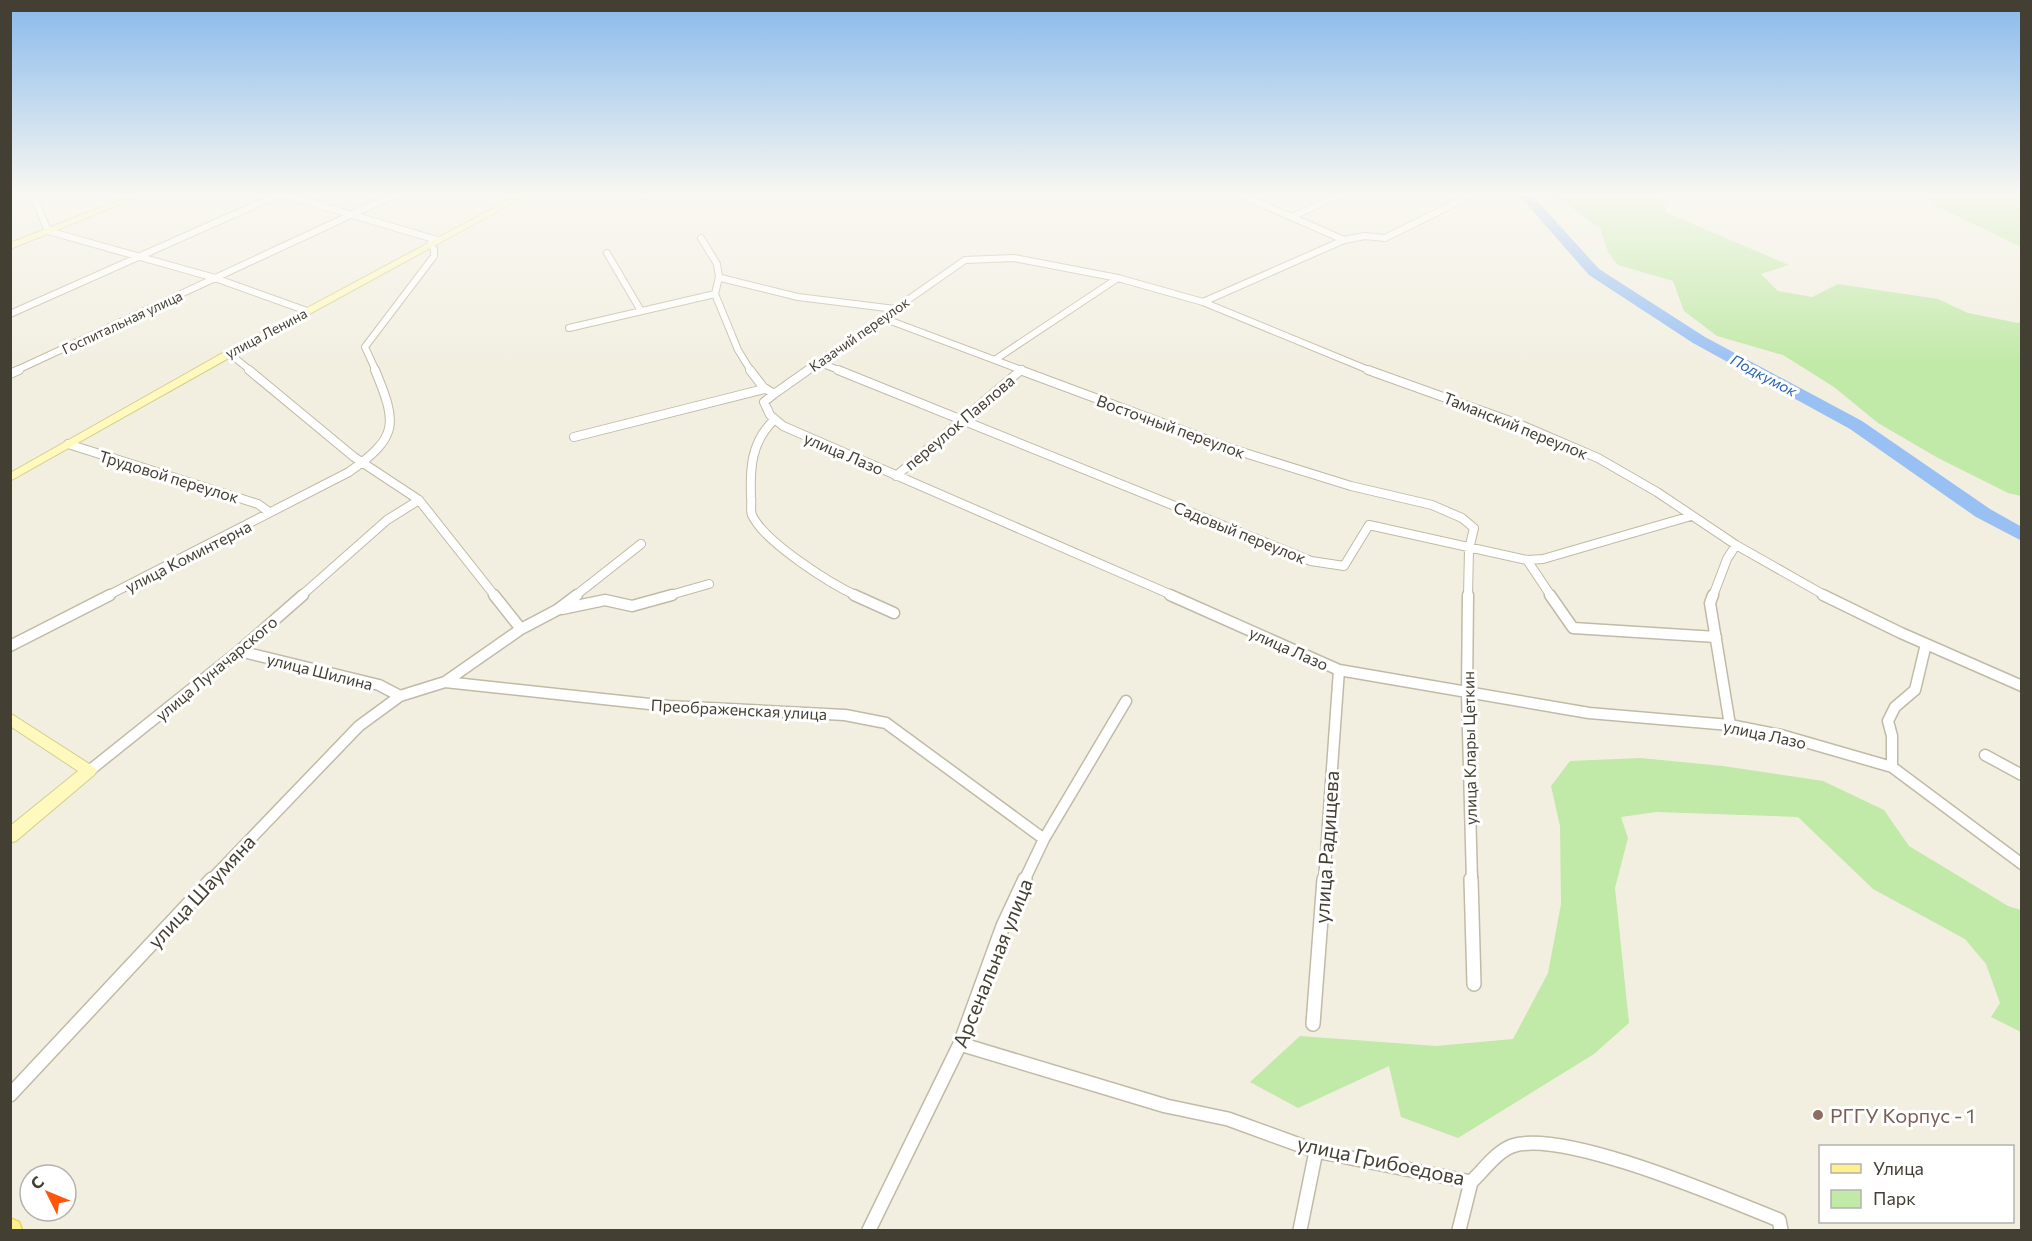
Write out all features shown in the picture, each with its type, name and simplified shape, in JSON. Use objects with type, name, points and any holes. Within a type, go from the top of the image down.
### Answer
[{"type":"street","points":[[123,252],[215,278],[307,311]]},
{"type":"street","points":[[10,314],[152,252]]},
{"type":"street","name":"Госпитальная улица","points":[[10,374],[270,252]]},
{"type":"street","name":"улица Ленина","points":[[10,478],[229,353],[415,252]]},
{"type":"street","name":"улица Коминтерна","points":[[10,646],[254,523],[269,512],[349,472],[383,446],[391,432],[392,419],[365,347],[434,256],[434,252]]},
{"type":"street","points":[[711,252],[717,261],[721,278],[716,294],[743,359],[764,389],[774,393],[764,402],[767,413],[773,421],[765,430],[750,463],[752,515],[774,540],[798,561],[846,591],[894,613]]},
{"type":"street","points":[[1203,302],[1317,252]]},
{"type":"street","points":[[607,253],[641,311]]},
{"type":"street","name":"Казачий переулок","points":[[774,393],[965,260],[1014,258],[1118,278]]},
{"type":"street","points":[[721,278],[798,297],[895,309]]},
{"type":"street","points":[[996,359],[1118,278]]},
{"type":"street","name":"Таманский переулок","points":[[1118,278],[1203,302],[1375,373],[1467,404],[1576,449],[1657,492],[1736,545],[1826,596],[1926,644],[2022,686]]},
{"type":"street","points":[[569,328],[716,294]]},
{"type":"street","name":"Восточный переулок","points":[[883,318],[996,359],[1210,443],[1342,483],[1437,507],[1464,518]]},
{"type":"street","points":[[229,353],[362,462],[419,500],[521,629]]},
{"type":"street","name":"Садовый переулок","points":[[818,362],[1311,561],[1344,566],[1369,525],[1469,549],[1527,560],[1543,559],[1691,516]]},
{"type":"street","name":"переулок Павлова","points":[[896,476],[1022,369]]},
{"type":"street","points":[[574,437],[764,389]]},
{"type":"street","name":"улица Лазо","points":[[773,421],[1339,670],[1589,713],[1730,725],[1781,735],[1892,766],[2022,864]]},
{"type":"street","name":"Трудовой переулок","points":[[68,444],[258,504],[269,512]]},
{"type":"street","name":"улица Луначарского","points":[[10,836],[239,651],[387,520],[419,500]]},
{"type":"street","name":"улица Клары Цеткин","points":[[1464,518],[1474,528],[1469,549],[1467,693],[1474,984]]},
{"type":"street","points":[[445,682],[521,629],[557,610],[641,544]]},
{"type":"street","points":[[1730,725],[1710,603],[1727,559],[1736,545]]},
{"type":"street","points":[[1527,560],[1572,628],[1716,637]]},
{"type":"street","points":[[557,610],[605,600],[632,606],[709,584]]},
{"type":"street","points":[[1892,766],[1892,736],[1888,721],[1895,707],[1915,690],[1926,644]]},
{"type":"street","name":"улица Шилина","points":[[239,651],[379,685],[400,696]]},
{"type":"street","name":"улица Радищева","points":[[1313,1024],[1339,670]]},
{"type":"street","name":"Преображенская улица","points":[[400,696],[445,682],[668,706],[845,715],[886,723],[1044,839]]},
{"type":"street","name":"улица Шаумяна","points":[[10,1095],[313,771],[359,726],[400,696]]},
{"type":"street","name":"Арсенальная улица","points":[[869,1230],[960,1044],[1003,926],[1044,839],[1126,701]]},
{"type":"street","points":[[10,718],[89,771]]},
{"type":"street","points":[[1985,754],[2022,775]]},
{"type":"street","name":"улица Грибоедова","points":[[960,1044],[1166,1106],[1228,1119],[1316,1151],[1471,1182],[1512,1146],[1536,1142],[1581,1151],[1654,1173],[1779,1220],[1781,1230]]},
{"type":"street","points":[[1300,1230],[1316,1151]]},
{"type":"street","points":[[1459,1230],[1471,1182]]},
{"type":"green space","points":[[1608,252],[1758,252],[1789,265],[1761,274],[1778,291],[1812,297],[1838,284],[1938,299],[1968,313],[2018,323],[2021,321],[2021,496],[2008,493],[1938,458],[1878,423],[1834,387],[1783,355],[1717,336],[1684,311],[1673,281],[1618,265]]},
{"type":"green space","points":[[1640,758],[1723,766],[1823,781],[1884,810],[1909,846],[2008,906],[2021,910],[2021,1032],[1991,1017],[2000,1003],[1986,964],[1965,939],[1873,889],[1798,817],[1656,812],[1621,817],[1628,838],[1615,888],[1629,1023],[1594,1054],[1458,1138],[1401,1117],[1389,1066],[1298,1108],[1250,1082],[1300,1036],[1436,1046],[1513,1039],[1548,973],[1561,904],[1560,826],[1551,786],[1570,761]]},
{"type":"waterway","name":"Подкумок","points":[[1576,252],[1594,272],[1699,340],[1856,425],[1983,513],[2022,535]]},
{"type":"place","name":"РГГУ Корпус - 1","points":[[1818,1115]]}]
